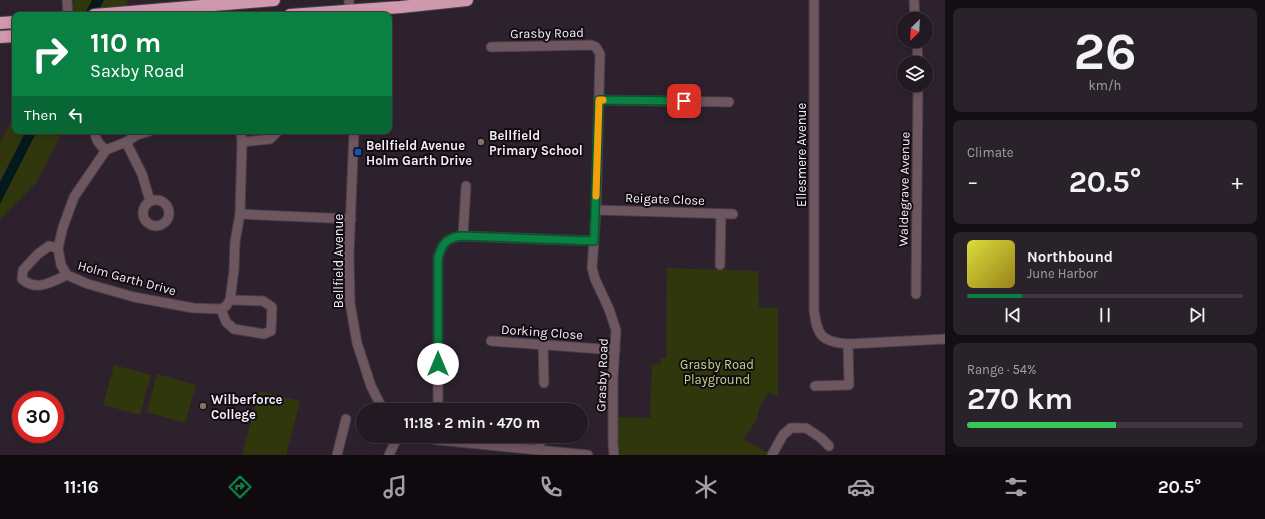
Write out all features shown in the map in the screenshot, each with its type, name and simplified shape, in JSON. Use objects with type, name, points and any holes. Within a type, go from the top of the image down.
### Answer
[{"type":"highway","points":[[133,12],[274,0]]},
{"type":"highway","points":[[320,12],[466,0]]},
{"type":"highway","points":[[0,23],[12,22]]},
{"type":"highway","points":[[0,37],[12,36]]},
{"type":"street","points":[[67,0],[68,12]]},
{"type":"street","name":"Ellesmere Avenue","points":[[814,0],[814,310],[816,326],[822,337],[837,344],[848,344]]},
{"type":"street","points":[[914,0],[915,12]]},
{"type":"street","name":"Grasby Road","points":[[491,47],[591,45],[596,47],[600,54],[596,210],[592,268],[595,279],[609,308],[616,330],[613,378],[614,455]]},
{"type":"street","name":"Waldegrave Avenue","points":[[916,294],[918,92]]},
{"type":"street","points":[[599,100],[729,102]]},
{"type":"street","points":[[95,134],[99,145],[106,150],[126,142],[135,134]]},
{"type":"street","points":[[230,300],[264,301],[272,307],[271,331],[264,334],[234,329],[226,322],[221,309],[226,306],[230,300],[234,270],[235,242],[240,214],[241,134]]},
{"type":"street","points":[[242,142],[270,139],[275,134]]},
{"type":"street","name":"Bellfield Avenue","points":[[354,134],[349,255],[350,303],[352,321],[358,343],[371,386],[380,403]]},
{"type":"street","points":[[126,142],[142,174],[150,201]]},
{"type":"street","name":"Holm Garth Drive","points":[[106,150],[74,197],[62,227],[58,248],[61,265],[67,275],[88,284],[134,296],[193,308],[221,309]]},
{"type":"street","points":[[463,236],[466,186]]},
{"type":"street","name":"Reigate Close","points":[[596,210],[733,214]]},
{"type":"street","points":[[240,214],[351,219]]},
{"type":"street","points":[[720,265],[721,214]]},
{"type":"street","points":[[438,403],[438,258],[442,246],[452,237],[463,236],[594,241]]},
{"type":"street","points":[[58,248],[49,246],[38,254],[23,270],[22,279],[28,284],[37,286],[67,275]]},
{"type":"street","points":[[815,386],[849,385],[848,344],[945,339]]},
{"type":"street","name":"Dorking Close","points":[[491,341],[615,350]]},
{"type":"street","points":[[543,345],[544,383]]},
{"type":"street","points":[[337,455],[346,419]]},
{"type":"street","points":[[772,455],[783,435],[791,428],[806,428],[821,438],[829,446]]},
{"type":"street","points":[[389,455],[395,443]]},
{"type":"street","points":[[469,443],[588,455]]},
{"type":"street","points":[[539,450],[540,443]]},
{"type":"green space","points":[[75,0],[128,0],[123,12],[68,12]]},
{"type":"green space","points":[[12,119],[12,134],[24,134],[0,182],[0,143]]},
{"type":"green space","points":[[35,134],[61,134],[36,183],[0,219],[0,204]]},
{"type":"green space","name":"Grasby Road Playground","points":[[667,268],[758,271],[759,308],[778,308],[778,397],[769,392],[759,410],[757,419],[744,439],[768,453],[767,455],[615,455],[616,417],[650,418],[652,365],[661,364],[661,358],[666,358]]},
{"type":"green space","points":[[114,365],[151,375],[140,415],[103,405]]},
{"type":"green space","points":[[157,374],[196,385],[185,423],[147,412]]},
{"type":"green space","points":[[259,391],[300,401],[286,455],[242,455]]},
{"type":"shaded area","points":[[92,0],[104,0],[98,12],[86,12]]},
{"type":"shaded area","points":[[24,134],[35,134],[0,204],[0,182]]},
{"type":"slow traffic","points":[[596,196],[596,150],[599,100],[603,100]]},
{"type":"place","name":"Bellfield Primary School","points":[[481,142]]},
{"type":"place","name":"Bellfield Avenue Holm Garth Drive","points":[[358,152]]},
{"type":"place","name":"Wilberforce College","points":[[203,406]]},
{"type":"route","points":[[438,364],[438,258],[442,246],[452,237],[461,236],[594,241],[596,210],[596,150],[599,100],[684,101]]}]
